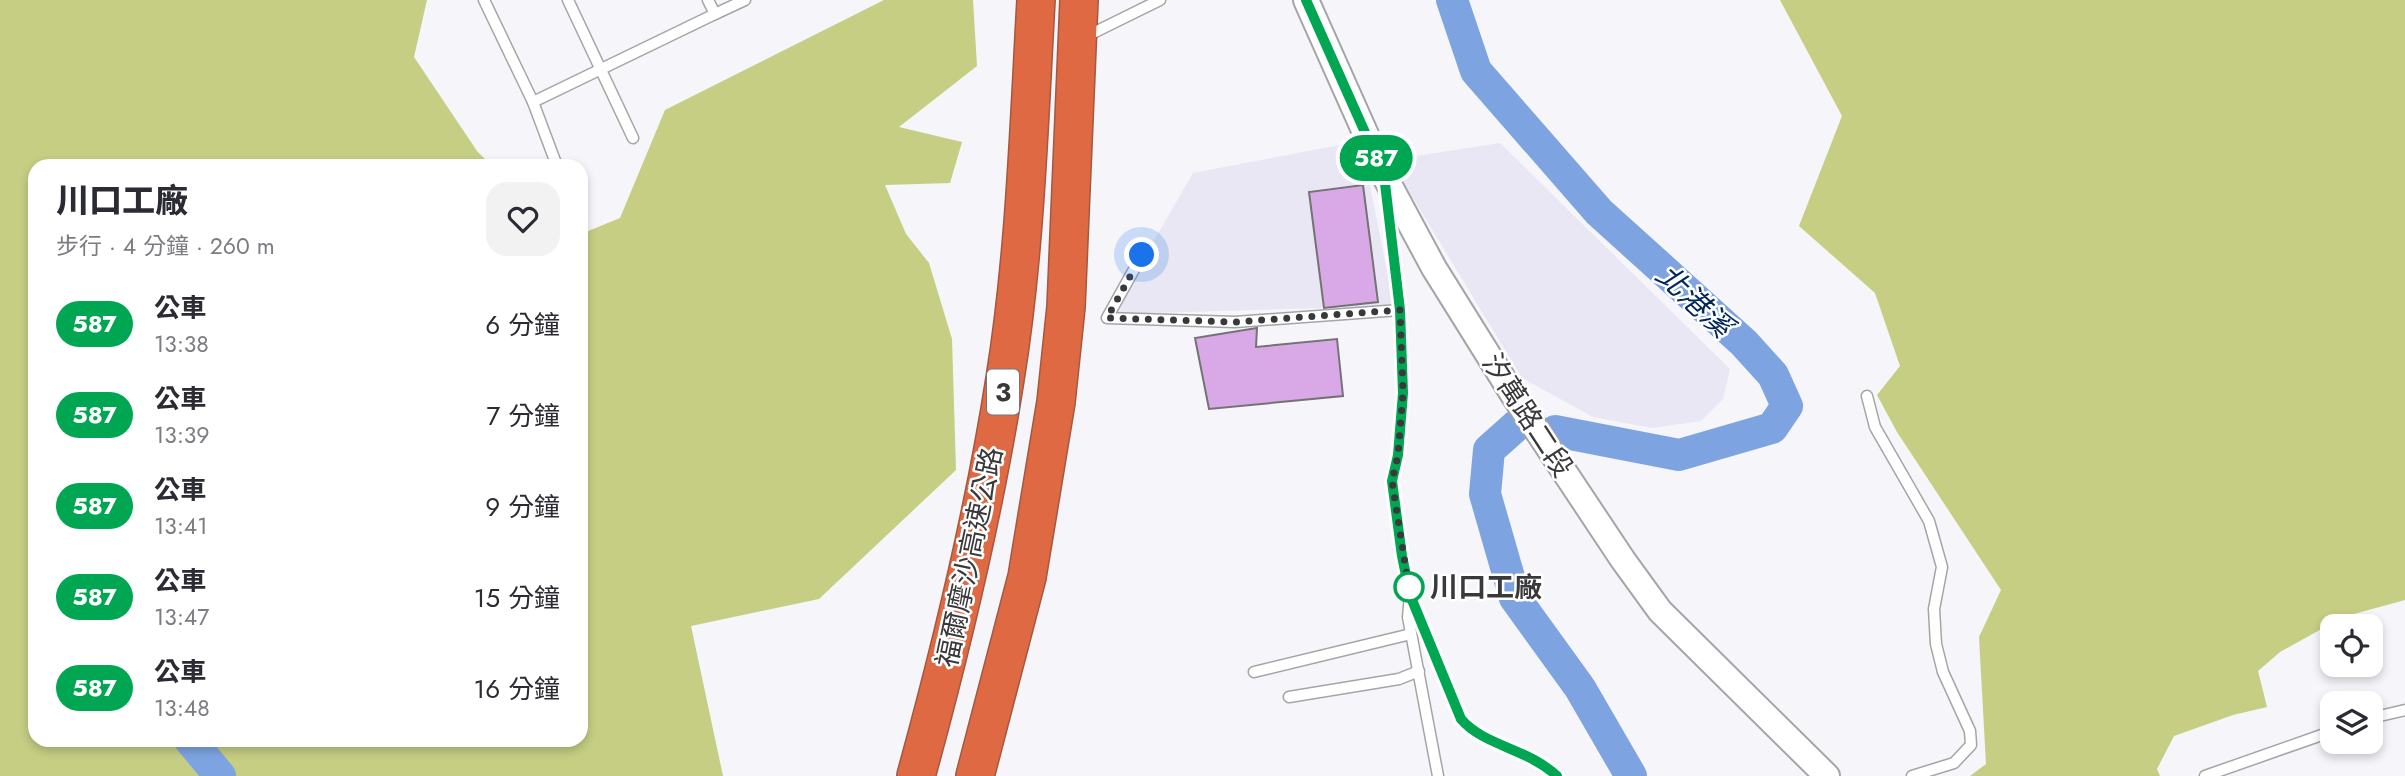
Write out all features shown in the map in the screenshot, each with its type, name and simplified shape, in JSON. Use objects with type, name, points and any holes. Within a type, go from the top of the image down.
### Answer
[{"type":"highway","name":"福爾摩沙高速公路","points":[[916,776],[971,566],[1006,378],[1027,160],[1035,0]]},
{"type":"highway","name":"福爾摩沙高速公路","points":[[975,776],[1027,577],[1056,402],[1066,307],[1086,16]]},
{"type":"street","name":"汐萬路二段","points":[[1306,0],[1384,175],[1434,268],[1512,393],[1660,611],[1827,776]]},
{"type":"lane","points":[[484,0],[533,102],[554,159]]},
{"type":"lane","points":[[569,0],[633,138]]},
{"type":"lane","points":[[709,0],[715,14]]},
{"type":"lane","points":[[533,102],[745,0]]},
{"type":"lane","points":[[1086,16],[1160,0]]},
{"type":"lane","points":[[1384,175],[1400,310],[1403,393],[1398,455],[1392,481],[1410,595],[1461,719],[1471,731],[1534,758],[1558,776]]},
{"type":"lane","points":[[1142,255],[1107,318],[1235,322],[1400,310]]},
{"type":"lane","points":[[1867,396],[1875,427],[1932,533],[1942,567],[1934,609],[1936,644],[1943,672],[1969,732],[1971,745],[1954,764],[1912,776]]},
{"type":"lane","points":[[1410,595],[1408,617],[1438,776]]},
{"type":"lane","points":[[1254,671],[1411,634]]},
{"type":"lane","points":[[1289,697],[1399,679],[1419,671]]},
{"type":"lane","points":[[2383,715],[2405,710]]},
{"type":"lane","points":[[2205,776],[2320,736]]},
{"type":"shaded area","points":[[1361,141],[1394,306],[1117,314],[1152,244],[1193,173]]},
{"type":"shaded area","points":[[1500,143],[1730,369],[1723,399],[1701,421],[1652,428],[1593,417],[1522,378],[1390,160]]},
{"type":"green space","points":[[0,0],[427,0],[414,57],[485,159],[28,159],[28,747],[588,747],[588,231],[620,218],[665,110],[884,0],[973,0],[977,66],[899,127],[962,142],[950,183],[885,185],[906,234],[929,263],[952,339],[956,470],[819,599],[691,626],[723,776],[0,776]]},
{"type":"green space","points":[[1780,0],[2405,0],[2405,600],[2354,614],[2320,614],[2320,630],[2280,652],[2258,671],[2267,707],[2233,715],[2174,736],[2157,769],[2160,776],[1970,776],[1986,764],[1979,637],[2001,590],[1897,432],[1877,395],[1900,366],[1875,293],[1799,226],[1842,116]]},
{"type":"building","points":[[1363,185],[1378,302],[1324,308],[1309,192]]},
{"type":"building","points":[[1257,328],[1256,347],[1337,339],[1343,396],[1209,409],[1195,338]]},
{"type":"waterway","name":"北港溪","points":[[1452,0],[1476,71],[1599,212],[1744,343],[1773,375],[1787,406],[1772,428],[1679,455],[1555,431]]},
{"type":"waterway","name":"北港溪","points":[[1517,425],[1489,450],[1485,494],[1515,598],[1580,688],[1631,776]]},
{"type":"waterway","points":[[196,747],[220,776]]},
{"type":"bus line","name":"587","points":[[1306,0],[1325,37],[1384,175],[1397,271],[1403,393],[1398,455],[1392,481],[1410,595],[1461,719],[1471,731],[1543,762],[1557,776]]},
{"type":"place","name":"川口工廠","points":[[1409,587]]},
{"type":"route","points":[[1142,255],[1107,318],[1235,322],[1400,310],[1403,393],[1398,455],[1392,481],[1410,595],[1409,587]]}]
